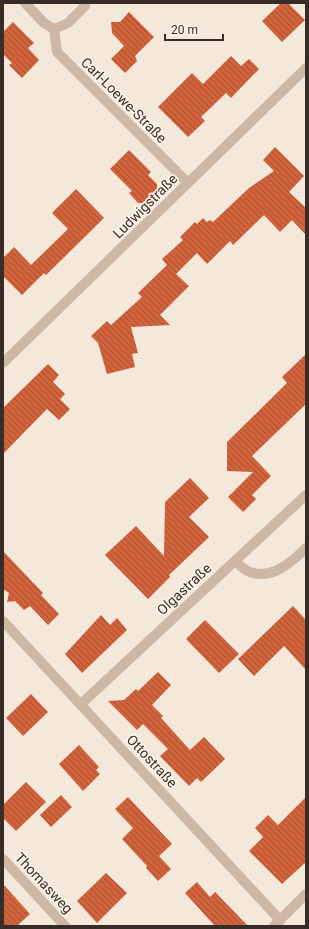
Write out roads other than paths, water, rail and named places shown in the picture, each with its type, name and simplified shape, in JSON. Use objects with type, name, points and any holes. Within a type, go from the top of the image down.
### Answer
[{"type":"street","points":[[25,3],[44,23],[54,29],[68,23],[84,6],[84,3]]},
{"type":"street","name":"Carl-Loewe-Straße","points":[[54,29],[57,52],[188,184]]},
{"type":"street","name":"Ludwigstraße","points":[[3,363],[306,68]]},
{"type":"street","name":"Olgastraße","points":[[81,704],[306,495]]},
{"type":"street","points":[[235,561],[250,572],[264,574],[279,570],[293,561],[306,548]]},
{"type":"street","name":"Ottostraße","points":[[3,621],[81,704],[277,923]]},
{"type":"street","name":"Thomasweg","points":[[3,859],[65,926]]},
{"type":"street","points":[[277,923],[306,894]]}]
